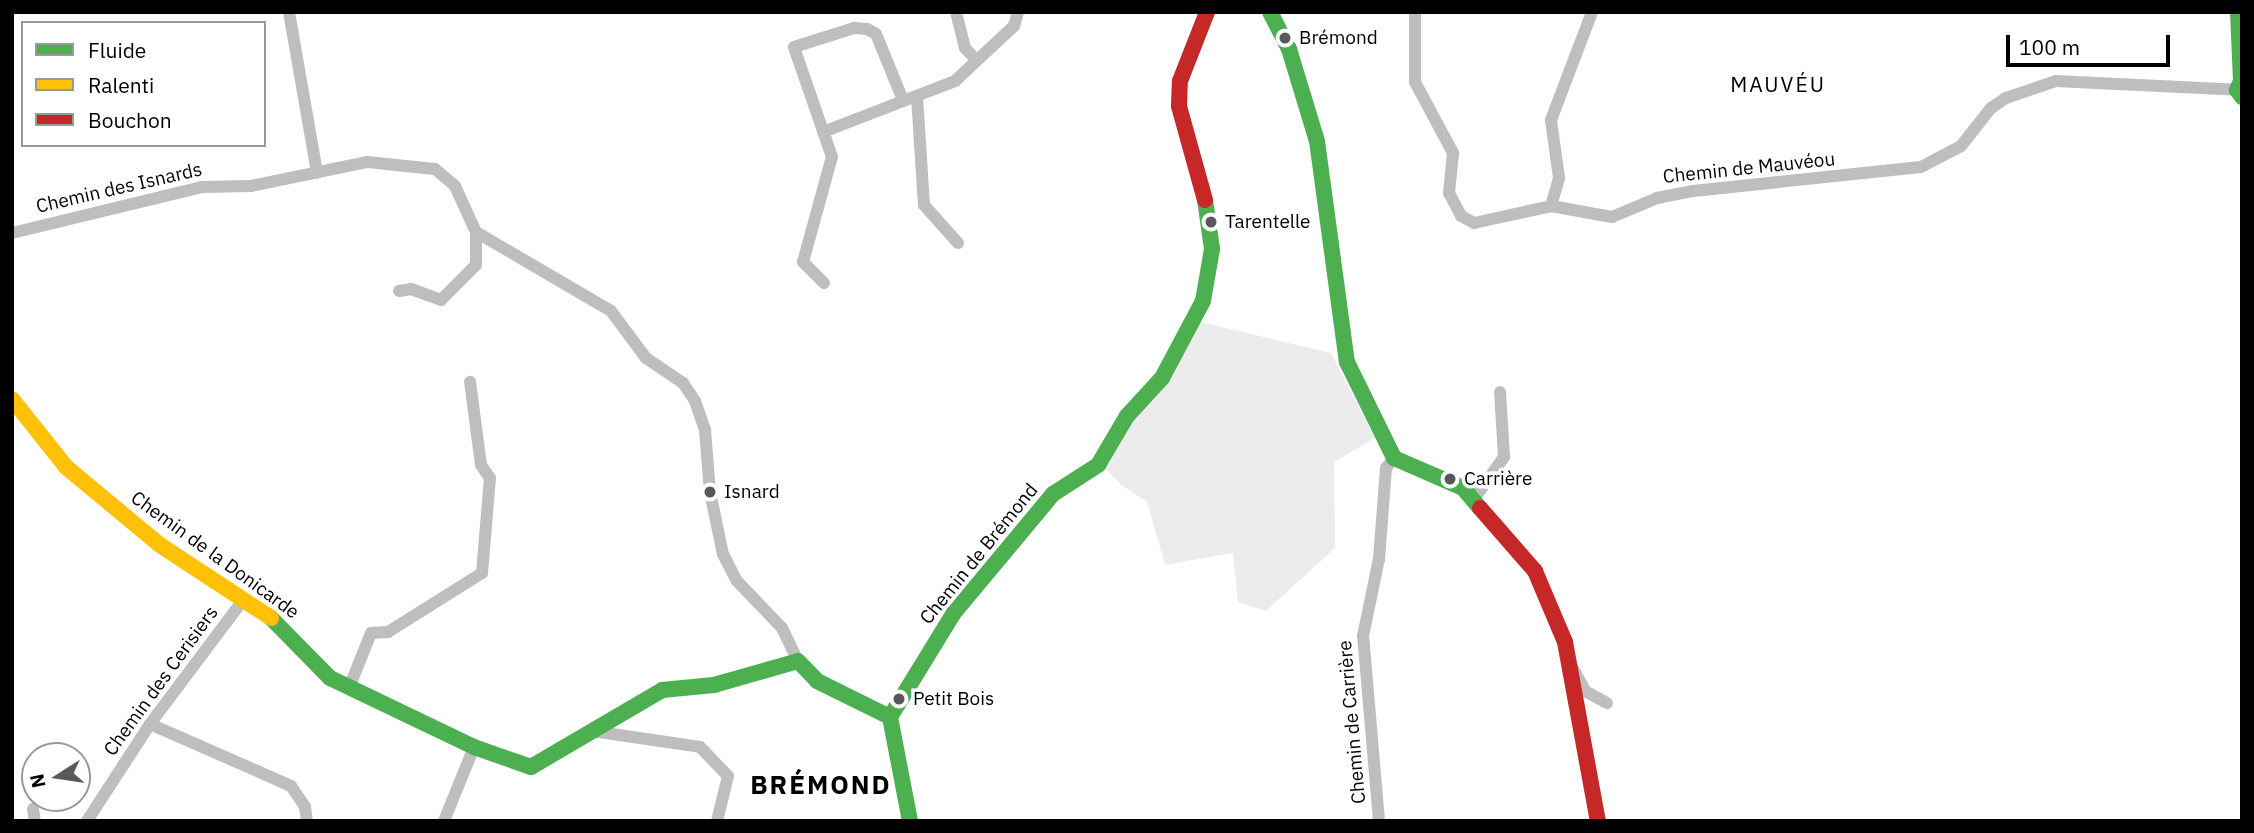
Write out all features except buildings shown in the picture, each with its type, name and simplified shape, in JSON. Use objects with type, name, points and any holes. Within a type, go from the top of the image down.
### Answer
[{"type":"street","points":[[289,12],[317,173]]},
{"type":"street","points":[[956,12],[965,48],[976,60]]},
{"type":"street","points":[[823,132],[955,81],[1014,26],[1018,12]]},
{"type":"street","name":"Chemin de Brémond","points":[[890,717],[912,676],[970,594],[1053,494],[1098,465],[1128,416],[1162,378],[1203,301],[1212,249],[1211,222],[1179,106],[1180,81],[1198,27],[1207,12]]},
{"type":"street","name":"Chemin de Brémond","points":[[1198,27],[1213,12]]},
{"type":"street","points":[[1270,12],[1289,50],[1317,141],[1337,269],[1343,348],[1394,458],[1450,479],[1474,499],[1535,571],[1558,615],[1572,666],[1598,821]]},
{"type":"street","name":"Chemin de Mauvéou","points":[[1415,12],[1415,82],[1453,153],[1449,193],[1461,216],[1474,223],[1551,206],[1612,217],[1657,198],[1693,191],[1921,167],[1961,146],[1991,108],[2006,98],[2056,81],[2240,87]]},
{"type":"street","points":[[1551,206],[1559,178],[1550,120],[1592,12]]},
{"type":"street","points":[[2238,12],[2240,87]]},
{"type":"street","points":[[824,284],[803,262],[832,157],[793,55],[794,47],[854,28],[867,29],[876,34],[903,100]]},
{"type":"street","points":[[917,97],[924,205],[958,243]]},
{"type":"street","name":"Chemin des Isnards","points":[[12,233],[202,187],[251,186],[386,161],[435,169],[455,186],[476,232]]},
{"type":"street","points":[[476,232],[611,311],[646,358],[683,383],[695,401],[705,430],[710,492],[723,554],[737,581],[782,628],[798,661],[817,681],[890,717],[910,821]]},
{"type":"street","points":[[398,291],[411,289],[441,300],[476,265],[476,232]]},
{"type":"street","points":[[349,688],[371,633],[388,632],[482,573],[490,478],[481,465],[470,382]]},
{"type":"street","points":[[1474,499],[1504,457],[1500,393]]},
{"type":"street","name":"Chemin de la Donicarde","points":[[12,399],[65,467],[160,545],[279,623],[330,678],[474,747],[531,766],[662,690],[715,685],[798,661]]},
{"type":"street","name":"Chemin de Carrière","points":[[1379,821],[1363,636],[1378,559],[1385,468],[1394,458]]},
{"type":"street","name":"Chemin des Cerisiers","points":[[87,821],[150,724],[244,599]]},
{"type":"street","points":[[1572,666],[1585,691],[1606,703],[1581,712]]},
{"type":"street","points":[[150,724],[291,786],[305,807],[307,821]]},
{"type":"street","points":[[592,731],[700,747],[728,776],[717,821]]},
{"type":"street","points":[[444,821],[474,747]]},
{"type":"shaded area","points":[[1197,321],[1331,353],[1375,438],[1334,462],[1335,548],[1266,611],[1238,602],[1233,553],[1165,565],[1147,502],[1120,484],[1101,464]]},
{"type":"traffic: fast","points":[[1270,12],[1289,49],[1317,141],[1347,362],[1394,458],[1463,488],[1480,508]]},
{"type":"traffic: fast","points":[[2238,12],[2241,81],[2237,90],[2242,97]]},
{"type":"traffic: fast","points":[[910,821],[890,717],[953,614],[1053,494],[1098,465],[1127,416],[1162,378],[1203,301],[1212,249],[1205,200]]},
{"type":"traffic: fast","points":[[271,618],[330,678],[474,747],[531,767],[662,690],[714,685],[798,661],[817,681],[890,717]]},
{"type":"traffic: slow","points":[[12,399],[66,467],[160,545],[271,618]]},
{"type":"traffic: jam","points":[[1205,200],[1179,106],[1180,81],[1207,12]]},
{"type":"traffic: jam","points":[[1480,508],[1535,571],[1565,642],[1598,821]]},
{"type":"place","name":"Brémond","points":[[1285,38]]},
{"type":"place","name":"Tarentelle","points":[[1211,222]]},
{"type":"place","name":"Carrière","points":[[1450,479]]},
{"type":"place","name":"Isnard","points":[[710,492]]},
{"type":"place","name":"Petit Bois","points":[[899,699]]},
{"type":"district","name":"MAUVÉU","points":[[1778,84]]},
{"type":"district","name":"BRÉMOND","points":[[821,785]]}]
